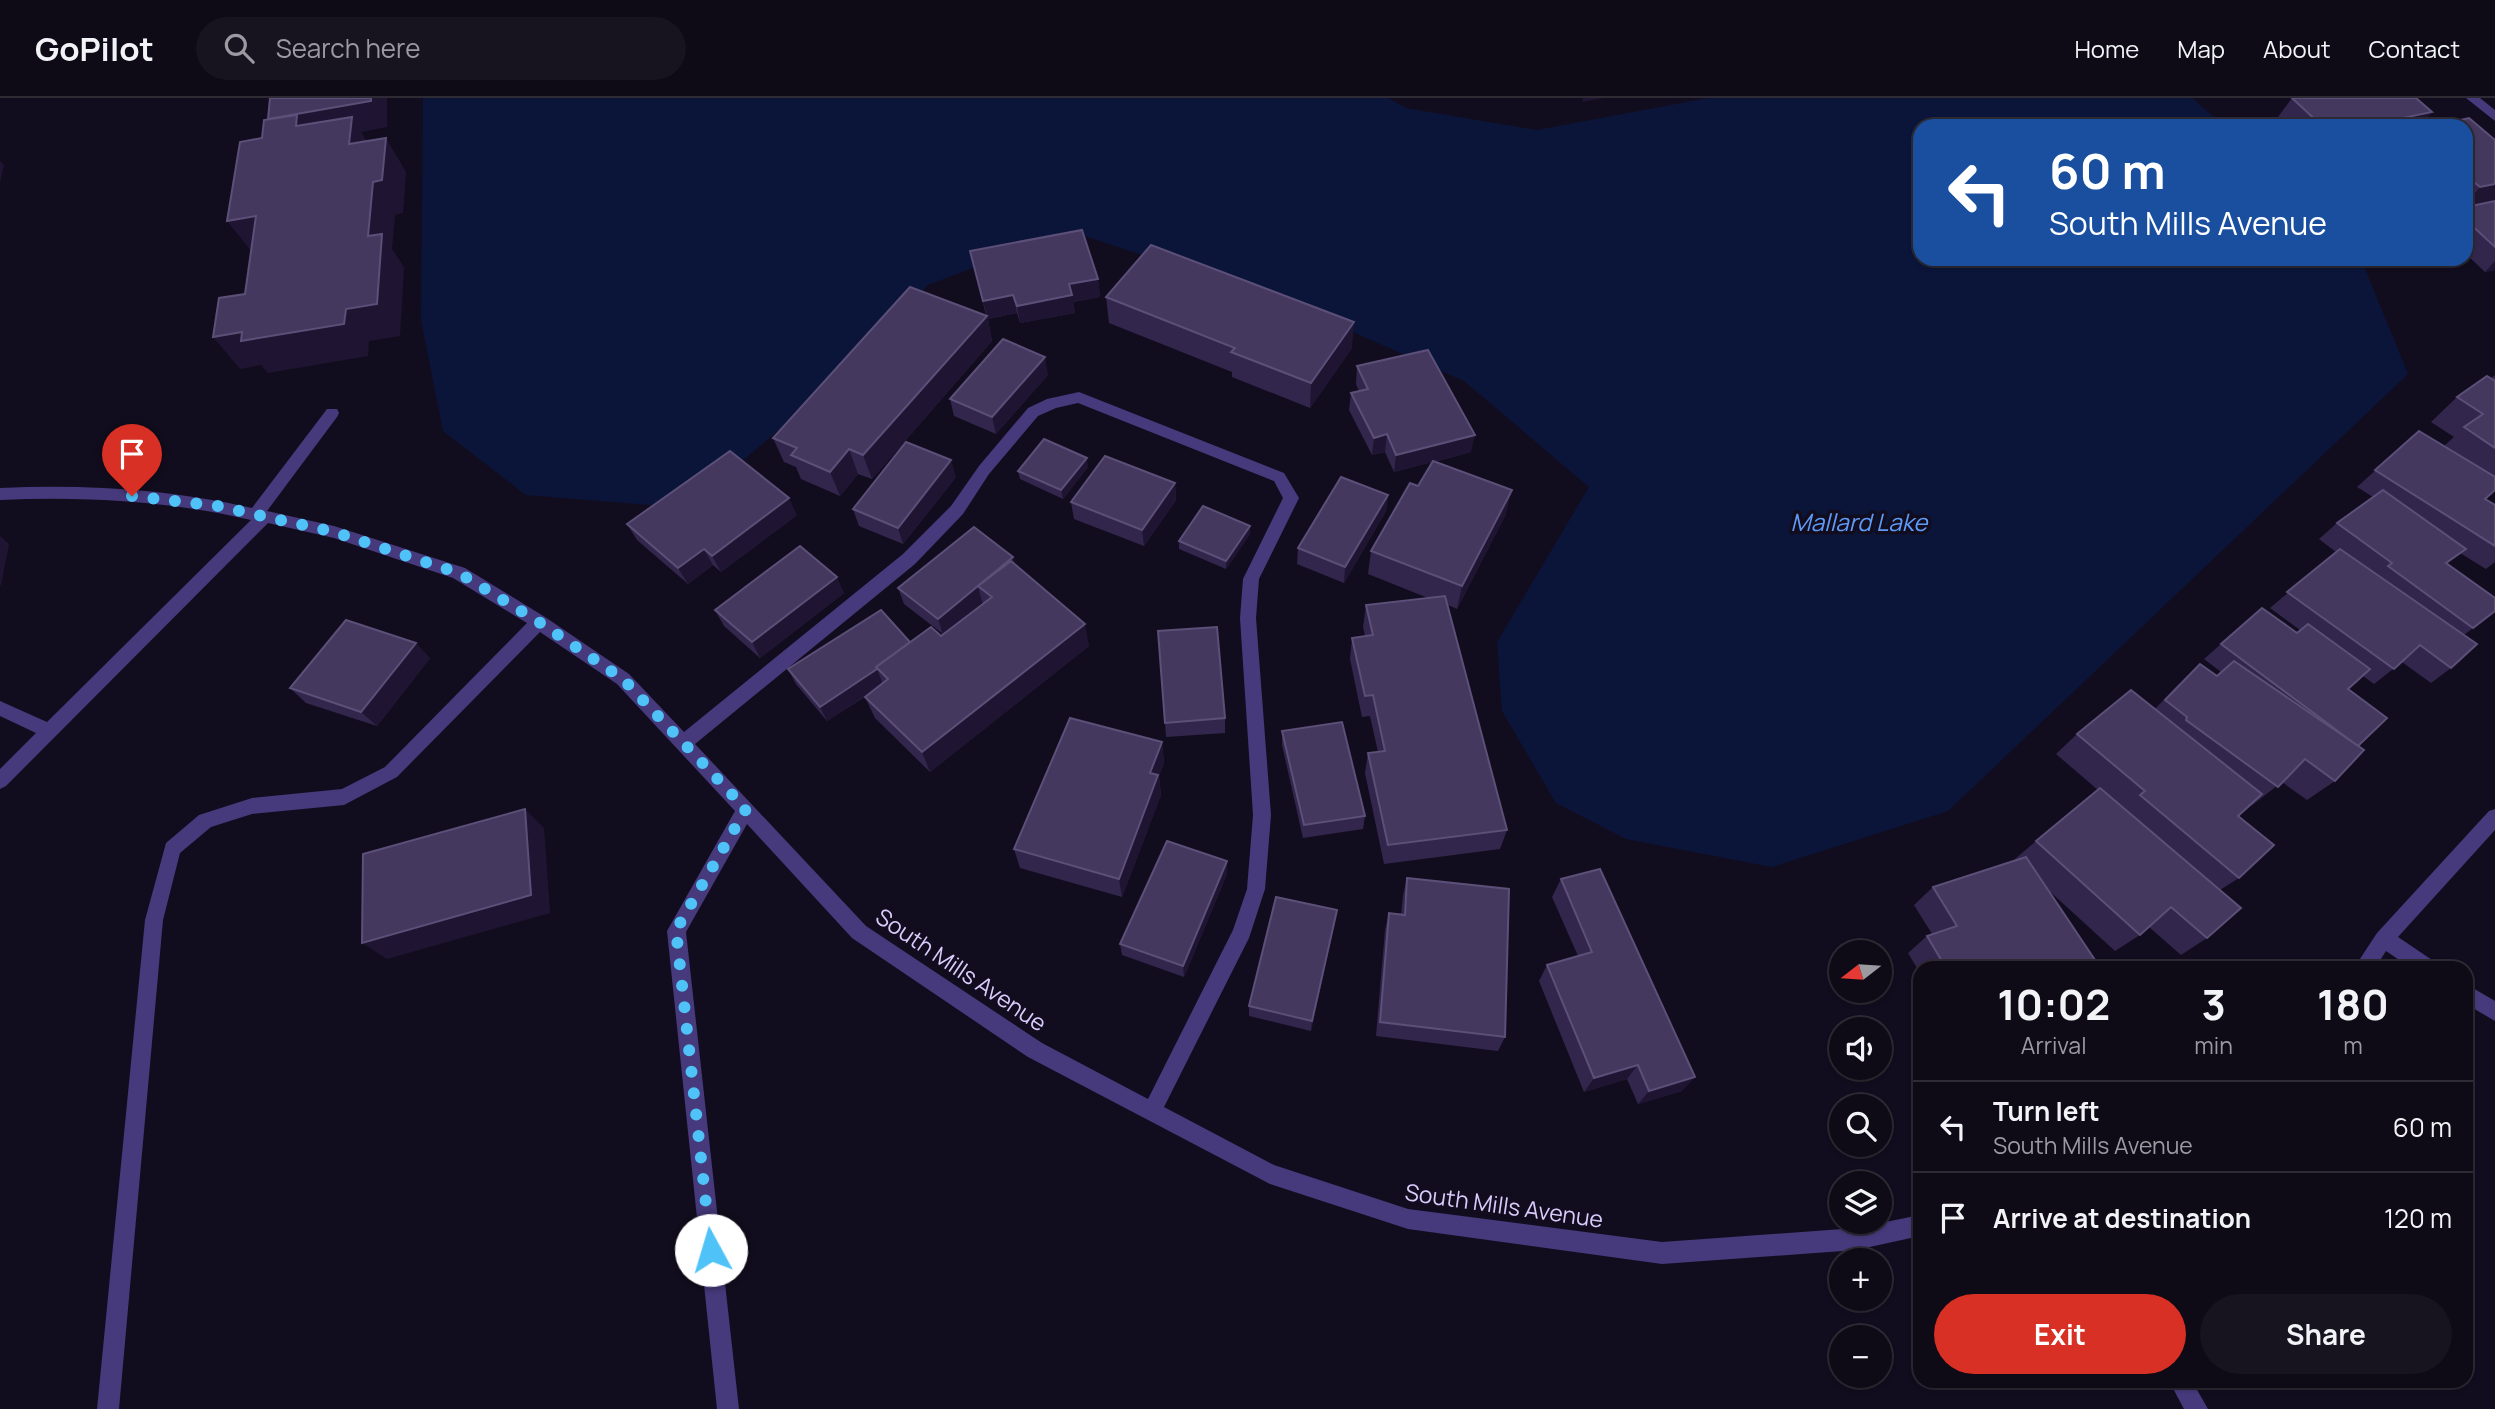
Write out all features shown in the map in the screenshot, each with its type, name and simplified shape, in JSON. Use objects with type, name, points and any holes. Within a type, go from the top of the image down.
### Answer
[{"type":"street","points":[[2472,98],[2495,117]]},
{"type":"street","points":[[684,742],[909,559],[957,510],[984,470],[1033,412],[1052,403],[1079,397],[1279,477],[1291,498],[1251,579],[1248,618],[1262,815],[1256,889],[1242,932],[1151,1113]]},
{"type":"street","points":[[0,781],[261,515],[332,413]]},
{"type":"street","name":"South Mills Avenue","points":[[0,494],[42,492],[132,496],[218,506],[334,532],[459,573],[539,622],[623,679],[859,932],[1035,1050],[1270,1174],[1408,1219],[1661,1253],[1856,1239],[1913,1226]]},
{"type":"street","points":[[108,1409],[154,920],[172,849],[205,821],[251,806],[344,797],[391,772],[539,622]]},
{"type":"street","points":[[0,708],[48,731]]},
{"type":"street","points":[[728,1409],[676,930],[746,809]]},
{"type":"street","points":[[2368,961],[2384,939],[2495,817]]},
{"type":"street","points":[[2384,939],[2417,961]]},
{"type":"street","points":[[2473,998],[2495,1012]]},
{"type":"street","points":[[2184,1388],[2197,1409]]},
{"type":"water","name":"Mallard Lake","points":[[423,98],[1388,98],[1406,108],[1537,130],[1708,98],[2192,98],[2216,119],[1913,119],[1913,266],[2364,266],[2408,374],[1948,811],[1772,867],[1626,839],[1556,803],[1502,711],[1497,642],[1589,487],[1464,381],[1287,303],[1070,231],[928,285],[838,380],[734,468],[651,505],[526,495],[443,431],[421,320]]},
{"type":"building","points":[[270,98],[371,98],[371,101],[268,119]]},
{"type":"building","points":[[2292,98],[2416,98],[2432,112],[2398,119],[2314,119]]},
{"type":"building","points":[[297,115],[296,126],[352,117],[349,144],[386,138],[382,180],[373,182],[368,236],[382,234],[377,304],[346,309],[344,324],[241,341],[242,332],[213,337],[219,298],[245,294],[256,216],[227,221],[240,142],[262,138],[264,120]]},
{"type":"building","points":[[2473,121],[2495,140],[2495,184],[2480,187],[2475,183]]},
{"type":"building","points":[[2495,201],[2495,247],[2473,227],[2473,206]]},
{"type":"building","points":[[1082,230],[1098,279],[1069,284],[1072,295],[1017,306],[1013,295],[983,301],[970,251]]},
{"type":"building","points":[[1151,245],[1354,322],[1311,383],[1231,352],[1235,348],[1106,297]]},
{"type":"building","points":[[910,287],[987,316],[863,455],[849,449],[830,472],[791,455],[797,448],[773,438]]},
{"type":"building","points":[[1003,339],[1045,357],[992,417],[950,399]]},
{"type":"building","points":[[1428,350],[1475,435],[1396,455],[1387,434],[1374,438],[1351,393],[1368,389],[1357,366]]},
{"type":"building","points":[[2487,376],[2495,381],[2495,448],[2464,427],[2483,414],[2457,397]]},
{"type":"building","points":[[2419,431],[2495,477],[2495,490],[2485,499],[2495,505],[2495,546],[2375,470]]},
{"type":"building","points":[[1044,439],[1087,458],[1061,490],[1018,471]]},
{"type":"building","points":[[906,442],[951,460],[898,528],[853,509]]},
{"type":"building","points":[[730,451],[789,498],[712,556],[704,549],[678,568],[627,524]]},
{"type":"building","points":[[1105,456],[1175,483],[1142,530],[1071,502]]},
{"type":"building","points":[[1433,461],[1512,490],[1462,586],[1371,551],[1410,483],[1418,486]]},
{"type":"building","points":[[1341,477],[1388,495],[1345,567],[1298,548]]},
{"type":"building","points":[[2383,490],[2466,549],[2446,563],[2495,598],[2495,611],[2473,628],[2388,566],[2392,563],[2337,523]]},
{"type":"building","points":[[1203,506],[1250,526],[1226,561],[1179,541]]},
{"type":"building","points":[[974,527],[1013,557],[938,619],[898,588]]},
{"type":"building","points":[[800,546],[837,577],[752,642],[715,610]]},
{"type":"building","points":[[2340,549],[2477,644],[2451,668],[2420,645],[2394,669],[2287,592]]},
{"type":"building","points":[[1011,561],[1085,624],[922,752],[865,697],[888,679],[876,667],[931,627],[941,636],[992,597],[978,586]]},
{"type":"building","points":[[1445,596],[1507,830],[1388,845],[1368,753],[1385,751],[1373,695],[1365,696],[1352,638],[1373,635],[1366,605]]},
{"type":"building","points":[[2262,608],[2297,633],[2308,624],[2370,669],[2348,689],[2387,718],[2358,746],[2221,644]]},
{"type":"building","points":[[881,610],[910,642],[876,667],[877,669],[820,707],[788,669]]},
{"type":"building","points":[[346,620],[416,643],[361,712],[290,688]]},
{"type":"building","points":[[1217,627],[1225,718],[1165,723],[1158,631]]},
{"type":"building","points":[[2234,661],[2364,750],[2335,781],[2305,759],[2278,787],[2186,720],[2187,717],[2165,700],[2200,664],[2217,676]]},
{"type":"building","points":[[2131,690],[2262,794],[2238,816],[2274,845],[2239,878],[2140,795],[2145,791],[2077,734]]},
{"type":"building","points":[[1070,718],[1162,742],[1150,773],[1158,775],[1119,879],[1014,849]]},
{"type":"building","points":[[1342,722],[1365,816],[1304,825],[1282,731]]},
{"type":"building","points":[[2100,788],[2241,908],[2207,938],[2171,907],[2140,935],[2036,841]]},
{"type":"building","points":[[525,809],[531,895],[362,943],[363,854]]},
{"type":"building","points":[[1167,841],[1227,861],[1183,966],[1120,944]]},
{"type":"building","points":[[2026,857],[2095,960],[1942,961],[1927,936],[1957,926],[1933,887]]},
{"type":"building","points":[[1600,869],[1695,1077],[1649,1091],[1638,1065],[1594,1078],[1547,965],[1592,952],[1561,879]]},
{"type":"building","points":[[1407,878],[1509,889],[1505,1037],[1380,1022],[1389,913],[1405,915]]},
{"type":"building","points":[[1276,897],[1337,910],[1312,1021],[1249,1006]]},
{"type":"route","points":[[132,496],[218,506],[334,532],[459,573],[539,622],[623,679],[746,809],[676,930],[711,1250]]}]
